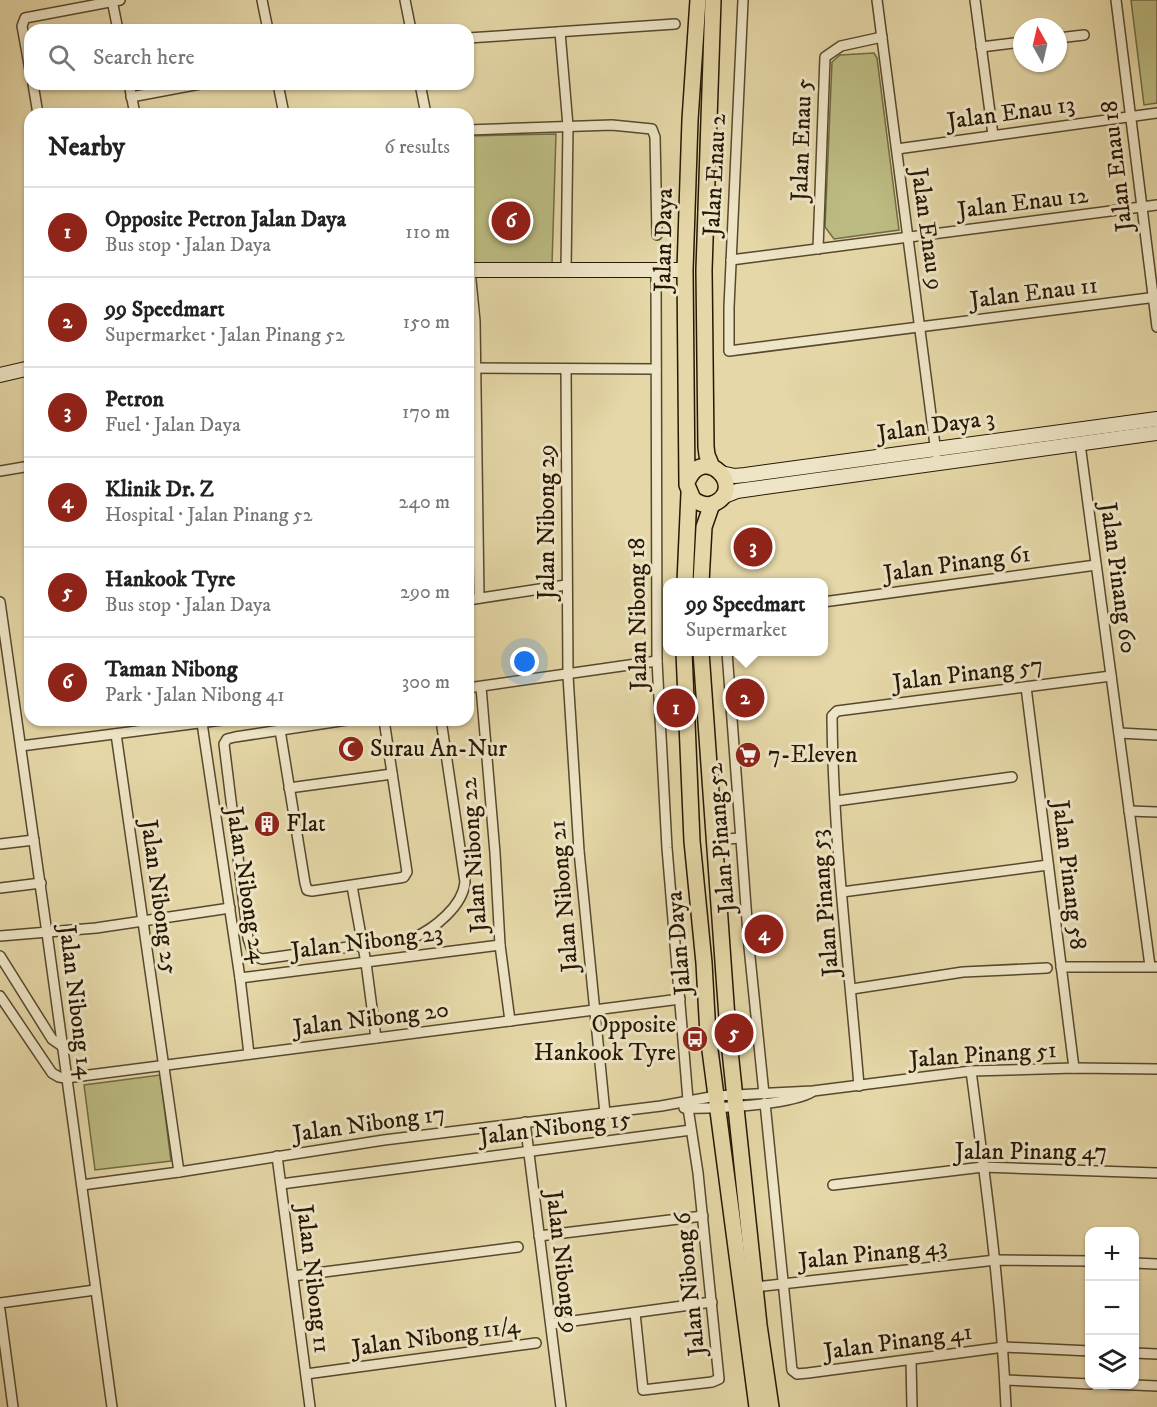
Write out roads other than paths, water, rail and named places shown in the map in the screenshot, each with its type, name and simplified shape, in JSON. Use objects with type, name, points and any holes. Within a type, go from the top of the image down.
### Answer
[{"type":"main road","name":"Jalan Daya","points":[[685,578],[689,487],[685,270],[690,120],[698,0]]},
{"type":"main road","name":"Jalan Daya","points":[[713,0],[704,270],[706,447],[708,461],[716,470]]},
{"type":"main road","points":[[701,578],[704,527],[726,485],[716,470],[700,467],[695,470],[689,487],[698,503],[717,501]]},
{"type":"main road","name":"Jalan Daya","points":[[684,656],[692,841],[704,963],[708,1035],[757,1407]]},
{"type":"main road","name":"Jalan Daya","points":[[701,656],[728,1032],[755,1287],[771,1407]]},
{"type":"street","points":[[24,37],[22,26],[25,18],[115,0],[117,24]]},
{"type":"street","points":[[262,0],[267,24]]},
{"type":"street","points":[[405,0],[410,24]]},
{"type":"street","name":"Jalan Enau 2","points":[[729,351],[743,0]]},
{"type":"street","name":"Jalan Enau 9","points":[[877,0],[938,464]]},
{"type":"street","points":[[975,0],[993,135]]},
{"type":"street","name":"Jalan Enau 18","points":[[1116,0],[1157,327]]},
{"type":"street","points":[[474,38],[675,24]]},
{"type":"street","points":[[560,32],[568,126],[566,270]]},
{"type":"street","points":[[1067,37],[1084,35]]},
{"type":"street","name":"Jalan Enau 5","points":[[818,249],[825,57],[841,46],[882,37]]},
{"type":"street","points":[[981,47],[1013,43]]},
{"type":"street","points":[[34,90],[37,108]]},
{"type":"street","points":[[130,90],[134,108]]},
{"type":"street","points":[[131,98],[170,90]]},
{"type":"street","points":[[279,90],[283,108]]},
{"type":"street","points":[[421,90],[425,108]]},
{"type":"street","name":"Jalan Enau 13","points":[[897,149],[1157,113]]},
{"type":"street","points":[[474,130],[612,125],[652,129],[655,137],[657,235]]},
{"type":"street","name":"Jalan Enau 12","points":[[731,260],[1157,206]]},
{"type":"street","points":[[474,270],[685,270]]},
{"type":"street","name":"Jalan Nibong 18","points":[[656,271],[657,661],[667,848],[688,1104]]},
{"type":"street","name":"Jalan Enau 11","points":[[729,351],[1155,297]]},
{"type":"street","points":[[474,312],[474,337]]},
{"type":"street","points":[[474,368],[656,369]]},
{"type":"street","points":[[0,375],[24,369]]},
{"type":"street","name":"Jalan Nibong 29","points":[[566,369],[568,676]]},
{"type":"street","name":"Jalan Daya 3","points":[[716,470],[735,476],[745,475],[1157,419]]},
{"type":"street","name":"Jalan Daya 3","points":[[717,501],[737,491],[1157,433]]},
{"type":"street","name":"Jalan Pinang 60","points":[[1080,444],[1129,811],[1154,967]]},
{"type":"street","points":[[0,471],[24,467]]},
{"type":"street","points":[[474,500],[479,598]]},
{"type":"street","name":"Jalan Pinang 61","points":[[828,601],[1096,565]]},
{"type":"street","points":[[474,599],[566,585]]},
{"type":"street","name":"Jalan Nibong 14","points":[[0,602],[112,1407]]},
{"type":"street","name":"Jalan Pinang 52","points":[[727,656],[740,838],[764,1098],[792,1370],[797,1374]]},
{"type":"street","points":[[474,688],[568,676],[657,661]]},
{"type":"street","name":"Jalan Nibong 21","points":[[568,676],[579,851],[605,1113]]},
{"type":"street","name":"Jalan Pinang 57","points":[[832,716],[837,711],[885,704],[1111,676]]},
{"type":"street","name":"Jalan Nibong 22","points":[[481,687],[500,945],[510,1021]]},
{"type":"street","name":"Jalan Pinang 58","points":[[1026,687],[1074,1068]]},
{"type":"street","name":"Jalan Pinang 53","points":[[832,716],[842,892],[859,1086]]},
{"type":"street","points":[[21,746],[179,726]]},
{"type":"street","name":"Jalan Nibong 24","points":[[202,726],[249,1054]]},
{"type":"street","points":[[307,726],[235,737],[227,739],[224,744],[251,950],[254,956],[262,958],[413,938],[423,934],[461,899],[465,891],[465,882],[442,726]]},
{"type":"street","points":[[280,730],[307,890],[352,886],[404,877],[406,872],[385,726]]},
{"type":"street","points":[[1119,733],[1157,735]]},
{"type":"street","name":"Jalan Nibong 25","points":[[116,734],[179,1172]]},
{"type":"street","points":[[289,788],[392,774]]},
{"type":"street","points":[[836,801],[1012,777]]},
{"type":"street","points":[[1129,811],[1157,813]]},
{"type":"street","points":[[714,840],[740,838]]},
{"type":"street","points":[[0,844],[34,840]]},
{"type":"street","points":[[842,892],[1048,865]]},
{"type":"street","points":[[0,888],[40,883]]},
{"type":"street","points":[[352,886],[366,963],[376,1038]]},
{"type":"street","points":[[0,936],[47,933],[230,908]]},
{"type":"street","name":"Jalan Nibong 23","points":[[240,978],[500,945]]},
{"type":"street","points":[[0,956],[52,1039],[62,1046]]},
{"type":"street","points":[[1061,967],[1154,967]]},
{"type":"street","points":[[852,989],[963,972],[1047,968]]},
{"type":"street","points":[[0,996],[52,1072],[59,1077],[66,1078]]},
{"type":"street","name":"Jalan Nibong 20","points":[[66,1078],[680,999]]},
{"type":"street","name":"Jalan Pinang 51","points":[[688,1104],[764,1098],[971,1071],[1157,1068]]},
{"type":"street","points":[[971,1071],[996,1260],[1004,1347],[1006,1407]]},
{"type":"street","name":"Jalan Nibong 17","points":[[82,1185],[384,1140],[688,1104]]},
{"type":"street","name":"Jalan Nibong 6","points":[[635,1313],[644,1390],[712,1382],[719,1379],[688,1104]]},
{"type":"street","name":"Jalan Nibong 9","points":[[525,1122],[561,1407]]},
{"type":"street","name":"Jalan Nibong 15","points":[[281,1184],[691,1130]]},
{"type":"street","name":"Jalan Nibong 11","points":[[277,1156],[310,1407]]},
{"type":"street","name":"Jalan Pinang 47","points":[[833,1185],[984,1167],[1157,1173]]},
{"type":"street","points":[[539,1236],[702,1216]]},
{"type":"street","points":[[293,1276],[518,1247]]},
{"type":"street","name":"Jalan Pinang 43","points":[[755,1287],[996,1260],[1085,1261]]},
{"type":"street","points":[[1139,1263],[1157,1264]]},
{"type":"street","points":[[0,1303],[95,1290]]},
{"type":"street","points":[[550,1324],[712,1302]]},
{"type":"street","points":[[0,1310],[13,1407]]},
{"type":"street","name":"Jalan Nibong 11/4","points":[[306,1374],[536,1343]]},
{"type":"street","name":"Jalan Pinang 41","points":[[797,1374],[1004,1347],[1085,1351]]},
{"type":"street","points":[[1139,1353],[1157,1354]]},
{"type":"street","points":[[910,1407],[911,1360]]},
{"type":"street","points":[[1005,1380],[1085,1384]]},
{"type":"street","points":[[1139,1385],[1157,1386]]},
{"type":"place","name":"Taman Nibong","points":[[511,221]]},
{"type":"place","name":"Petron","points":[[753,547]]},
{"type":"place","name":"99 Speedmart","points":[[745,698]]},
{"type":"place","name":"Opposite Petron Jalan Daya","points":[[676,708]]},
{"type":"place","name":"Surau An-Nur","points":[[351,749]]},
{"type":"place","name":"7-Eleven","points":[[748,755]]},
{"type":"place","name":"Flat","points":[[267,824]]},
{"type":"place","name":"Klinik Dr. Z","points":[[764,934]]},
{"type":"place","name":"Hankook Tyre","points":[[734,1033]]},
{"type":"place","name":"Opposite Hankook Tyre","points":[[695,1039]]}]
